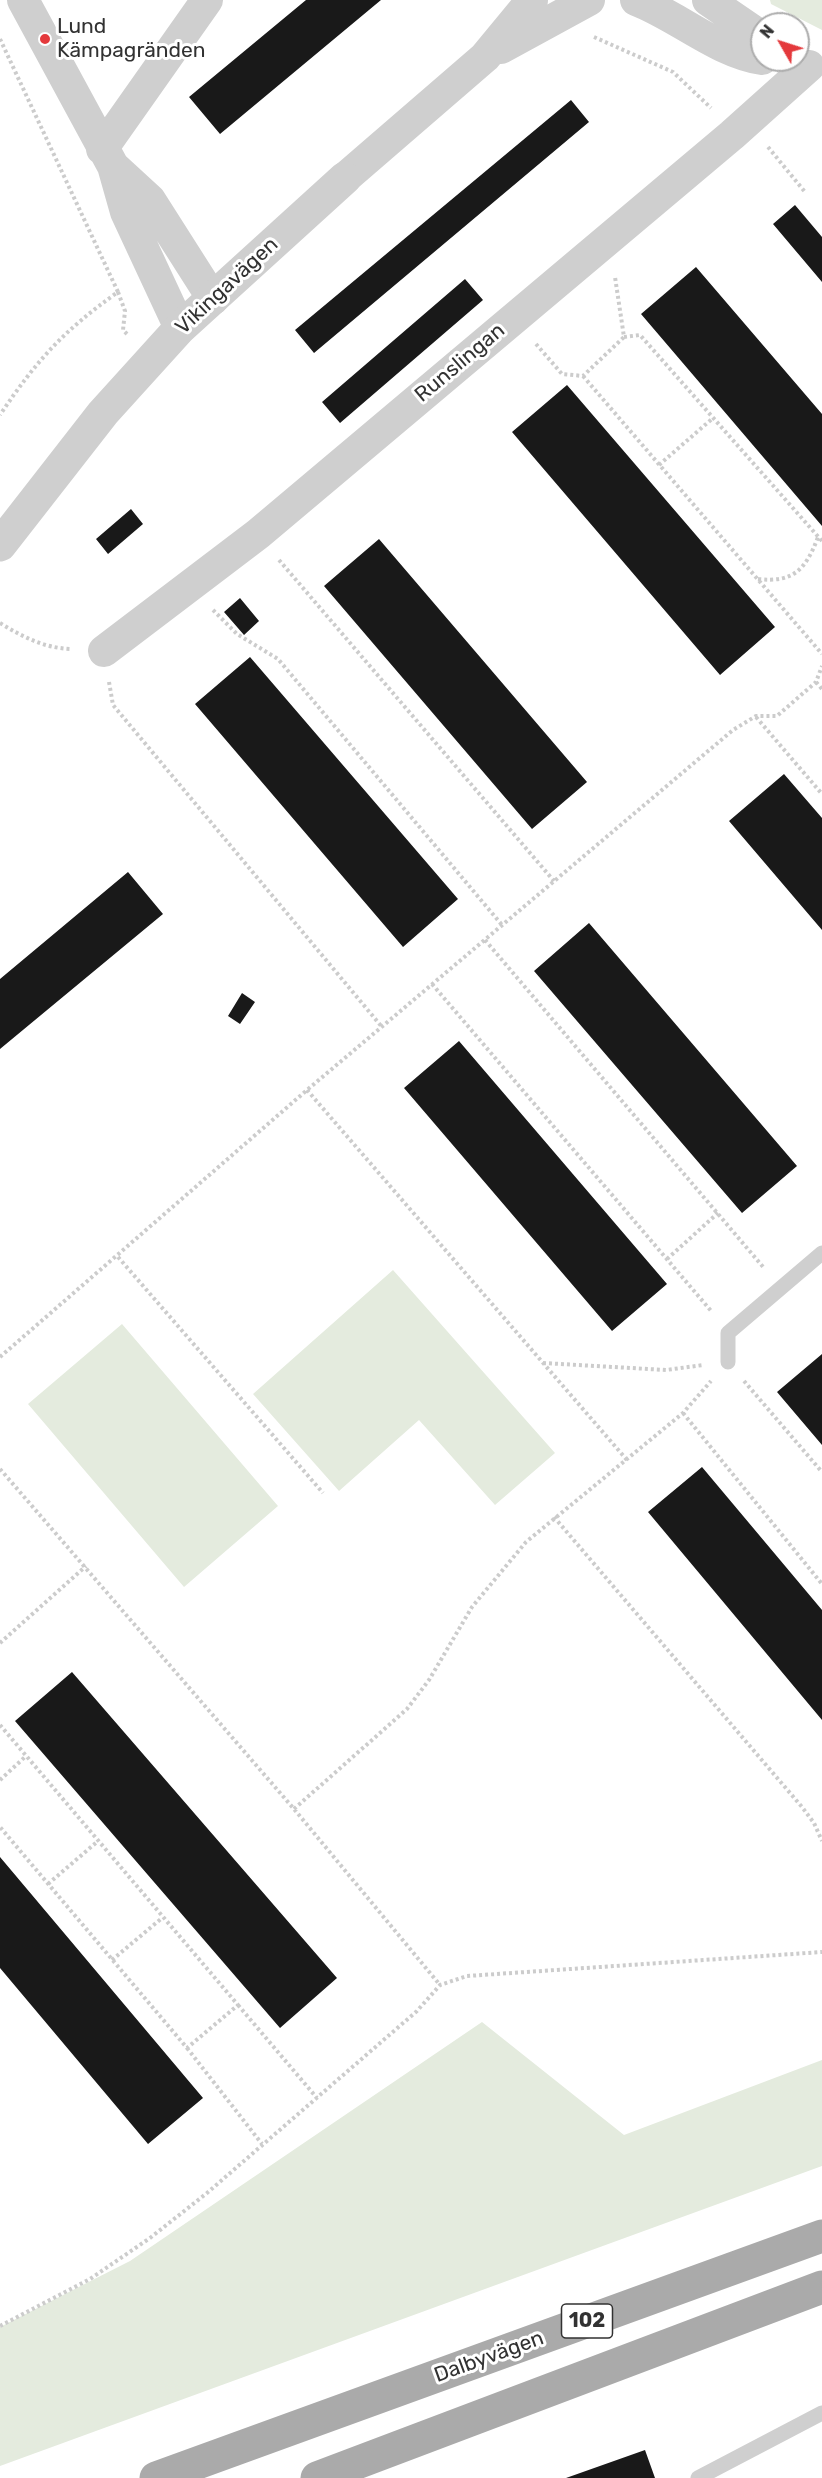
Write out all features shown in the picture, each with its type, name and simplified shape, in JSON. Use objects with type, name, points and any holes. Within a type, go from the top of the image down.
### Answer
[{"type":"main road","name":"Dalbyvägen","points":[[156,2478],[822,2235]]},
{"type":"main road","name":"102","points":[[317,2478],[822,2286]]},
{"type":"street","points":[[23,0],[108,158],[126,212],[180,328]]},
{"type":"street","points":[[108,158],[207,0]]},
{"type":"street","name":"Vikingavägen","points":[[0,545],[103,413],[180,328],[345,178],[485,57],[532,0]]},
{"type":"street","points":[[636,0],[750,56]]},
{"type":"street","points":[[708,0],[750,29]]},
{"type":"street","name":"Vikingavägen","points":[[485,57],[575,7]]},
{"type":"street","name":"Runslingan","points":[[104,651],[258,534],[740,128],[802,72]]},
{"type":"street","points":[[108,158],[150,200],[213,299]]},
{"type":"lane","points":[[728,1362],[728,1333],[822,1253]]},
{"type":"lane","points":[[698,2478],[822,2413]]},
{"type":"path","points":[[575,7],[575,31],[618,46],[673,72],[708,105],[740,128],[806,192]]},
{"type":"path","points":[[0,39],[118,292],[51,346],[0,415]]},
{"type":"path","points":[[598,248],[613,268],[624,337]]},
{"type":"path","points":[[514,318],[562,374],[583,376],[822,654]]},
{"type":"path","points":[[583,376],[624,337],[640,335],[822,541]]},
{"type":"path","points":[[659,465],[713,418]]},
{"type":"path","points":[[258,534],[554,881]]},
{"type":"path","points":[[757,579],[777,581],[790,577],[811,556],[818,537]]},
{"type":"path","points":[[190,586],[237,634],[278,659],[502,925]]},
{"type":"path","points":[[0,623],[24,637],[51,648],[104,651],[113,705],[382,1027]]},
{"type":"path","points":[[0,1357],[118,1257],[307,1090],[734,730],[756,716],[777,716],[816,682],[822,666]]},
{"type":"path","points":[[816,682],[822,689]]},
{"type":"path","points":[[756,716],[822,794]]},
{"type":"path","points":[[485,940],[781,1288]]},
{"type":"path","points":[[432,984],[728,1333]]},
{"type":"path","points":[[307,1090],[627,1460]]},
{"type":"path","points":[[667,1259],[718,1213]]},
{"type":"path","points":[[118,1257],[323,1493]]},
{"type":"path","points":[[543,1363],[666,1370],[728,1362]]},
{"type":"path","points":[[294,1809],[407,1709],[429,1680],[448,1644],[493,1580],[526,1542],[683,1413],[728,1362]]},
{"type":"path","points":[[728,1362],[822,1472]]},
{"type":"path","points":[[683,1413],[822,1584]]},
{"type":"path","points":[[0,1469],[294,1809],[440,1985]]},
{"type":"path","points":[[554,1517],[802,1807],[814,1823],[822,1842]]},
{"type":"path","points":[[0,1643],[86,1566]]},
{"type":"path","points":[[0,1725],[317,2098]]},
{"type":"path","points":[[0,1780],[27,1756]]},
{"type":"path","points":[[0,1827],[187,2048],[262,2144]]},
{"type":"path","points":[[48,1884],[98,1841]]},
{"type":"path","points":[[112,1960],[162,1918]]},
{"type":"path","points":[[0,2326],[90,2279],[120,2260],[207,2193],[417,2011],[440,1985],[467,1976],[822,1953]]},
{"type":"path","points":[[187,2048],[238,2006]]},
{"type":"shaded area","points":[[770,0],[822,0],[822,30],[810,24],[810,12],[787,12],[771,4]]},
{"type":"shaded area","points":[[393,1270],[555,1453],[495,1505],[419,1420],[339,1491],[253,1394]]},
{"type":"shaded area","points":[[122,1324],[278,1506],[184,1587],[28,1404]]},
{"type":"shaded area","points":[[482,2022],[624,2135],[822,2060],[822,2166],[0,2466],[0,2327],[130,2261]]},
{"type":"building","points":[[306,0],[381,0],[220,134],[189,97]]},
{"type":"building","points":[[571,100],[589,122],[314,353],[295,330]]},
{"type":"building","points":[[795,205],[822,237],[822,282],[773,224]]},
{"type":"building","points":[[696,267],[822,414],[822,526],[641,314]]},
{"type":"building","points":[[465,279],[483,300],[340,423],[322,402]]},
{"type":"building","points":[[567,385],[775,627],[720,675],[512,432]]},
{"type":"building","points":[[131,509],[143,524],[108,554],[96,539]]},
{"type":"building","points":[[379,539],[587,782],[532,829],[324,586]]},
{"type":"building","points":[[240,598],[259,621],[244,635],[224,612]]},
{"type":"building","points":[[250,657],[458,899],[403,947],[195,704]]},
{"type":"building","points":[[784,774],[822,818],[822,930],[729,821]]},
{"type":"building","points":[[128,872],[163,914],[0,1049],[0,979]]},
{"type":"building","points":[[589,923],[797,1166],[742,1213],[534,971]]},
{"type":"building","points":[[242,993],[255,1002],[240,1024],[228,1016]]},
{"type":"building","points":[[459,1041],[667,1284],[612,1331],[404,1088]]},
{"type":"building","points":[[822,1354],[822,1445],[777,1392]]},
{"type":"building","points":[[702,1467],[822,1610],[822,1720],[648,1512]]},
{"type":"building","points":[[72,1672],[337,1978],[280,2028],[15,1721]]},
{"type":"building","points":[[0,1857],[203,2098],[148,2144],[0,1968]]},
{"type":"building","points":[[645,2450],[655,2478],[566,2478]]},
{"type":"place","name":"Lund Kämpagränden","points":[[45,39]]}]
